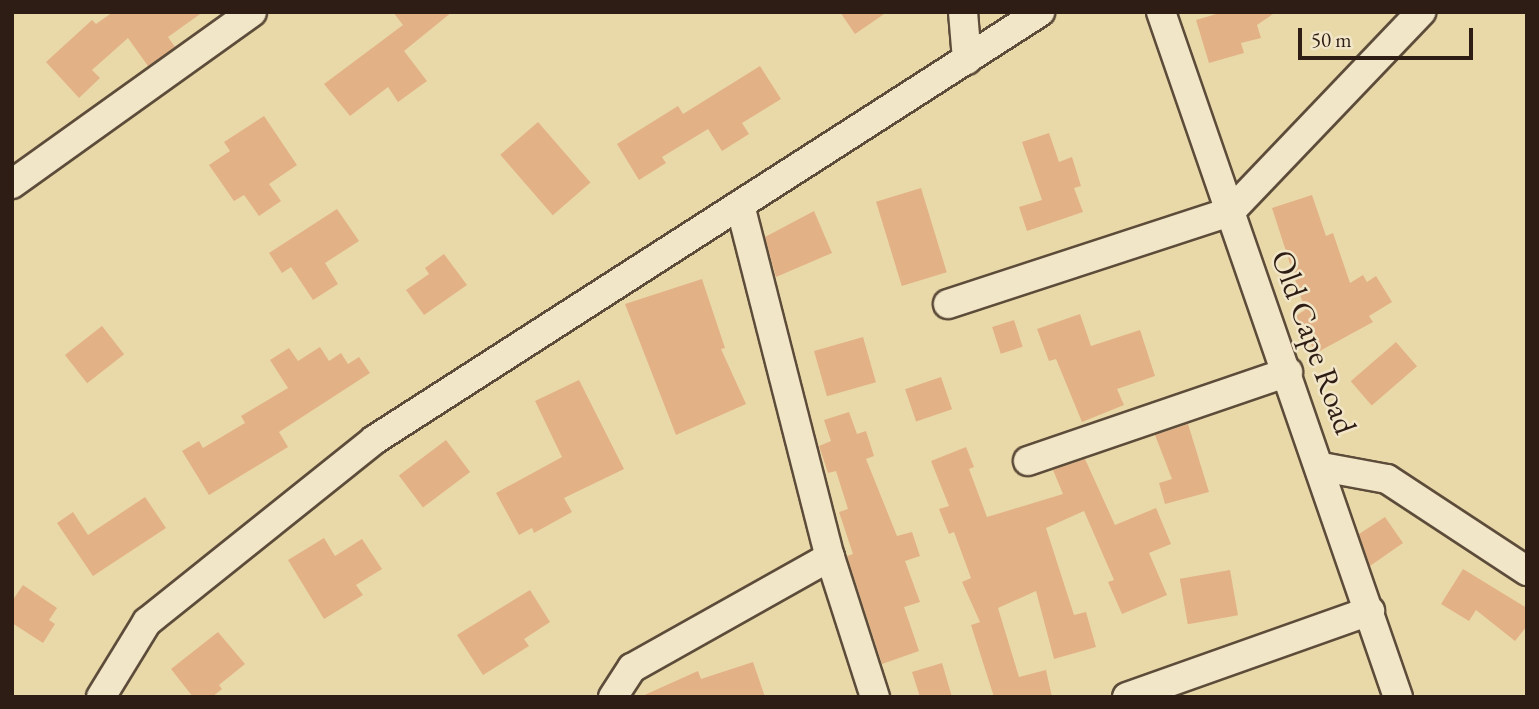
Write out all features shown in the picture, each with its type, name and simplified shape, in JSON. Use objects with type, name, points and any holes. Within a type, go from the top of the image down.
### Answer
[{"type":"street","points":[[12,184],[252,12]]},
{"type":"street","points":[[963,12],[967,60]]},
{"type":"street","points":[[101,697],[147,622],[374,440],[1040,12]]},
{"type":"street","name":"Old Cape Road","points":[[1161,12],[1322,467],[1398,697]]},
{"type":"street","points":[[948,304],[1230,212],[1421,12]]},
{"type":"street","points":[[740,205],[830,556],[875,697]]},
{"type":"street","points":[[1028,461],[1288,372]]},
{"type":"street","points":[[1322,467],[1387,479],[1527,571]]},
{"type":"street","points":[[613,697],[632,668],[830,556]]},
{"type":"street","points":[[1127,697],[1370,611]]},
{"type":"building","points":[[113,12],[203,12],[168,37],[175,47],[148,66],[128,38],[92,70],[100,78],[79,98],[46,62],[92,20],[96,24]]},
{"type":"building","points":[[393,12],[452,12],[404,51],[427,81],[398,102],[388,87],[350,116],[324,84],[403,25]]},
{"type":"building","points":[[840,12],[887,12],[855,34]]},
{"type":"building","points":[[1223,12],[1276,12],[1257,25],[1261,38],[1241,43],[1244,53],[1209,63],[1196,20]]},
{"type":"building","points":[[760,66],[781,99],[742,123],[749,134],[722,151],[708,129],[662,157],[666,163],[639,180],[617,144],[678,106],[683,114]]},
{"type":"building","points":[[264,116],[297,165],[269,184],[281,201],[259,216],[244,195],[234,201],[209,165],[230,151],[224,142]]},
{"type":"building","points":[[538,122],[590,182],[553,215],[500,155]]},
{"type":"building","points":[[1049,133],[1059,162],[1072,157],[1081,186],[1074,188],[1083,212],[1027,231],[1019,207],[1042,200],[1022,142]]},
{"type":"building","points":[[921,188],[947,272],[902,286],[876,202]]},
{"type":"building","points":[[1312,195],[1326,236],[1333,233],[1350,283],[1363,275],[1367,282],[1376,276],[1392,302],[1369,316],[1373,322],[1316,353],[1294,317],[1305,310],[1272,208]]},
{"type":"building","points":[[337,209],[359,241],[325,263],[338,284],[313,300],[291,267],[282,273],[269,253]]},
{"type":"building","points":[[814,211],[832,253],[776,277],[765,237]]},
{"type":"building","points":[[444,254],[467,285],[424,315],[406,290],[429,274],[425,268]]},
{"type":"building","points":[[702,279],[725,348],[721,349],[746,404],[676,435],[625,304]]},
{"type":"building","points":[[1080,314],[1091,346],[1140,330],[1155,376],[1117,389],[1124,405],[1082,422],[1056,359],[1049,361],[1037,329]]},
{"type":"building","points":[[1014,320],[1023,347],[1001,354],[992,327]]},
{"type":"building","points":[[102,326],[124,354],[87,383],[65,355]]},
{"type":"building","points":[[863,337],[876,382],[827,396],[814,351]]},
{"type":"building","points":[[1396,342],[1417,366],[1372,406],[1351,381]]},
{"type":"building","points":[[320,347],[329,361],[341,353],[348,364],[359,357],[370,373],[279,432],[288,447],[209,495],[182,451],[199,441],[203,448],[245,423],[241,416],[288,388],[270,360],[289,348],[298,361]]},
{"type":"building","points":[[941,377],[952,409],[916,422],[905,389]]},
{"type":"building","points":[[579,380],[624,469],[564,498],[572,512],[534,533],[532,528],[519,535],[496,493],[562,457],[535,401]]},
{"type":"building","points":[[849,412],[857,434],[866,431],[874,456],[866,459],[897,536],[912,532],[920,556],[905,561],[920,602],[904,607],[919,651],[882,664],[847,556],[853,554],[839,512],[848,509],[836,471],[828,473],[819,446],[831,441],[824,420]]},
{"type":"building","points":[[1188,424],[1209,492],[1165,504],[1159,483],[1172,479],[1155,435]]},
{"type":"building","points":[[446,440],[470,472],[423,507],[399,476]]},
{"type":"building","points":[[966,447],[974,467],[969,469],[987,517],[1063,494],[1053,470],[1085,459],[1115,525],[1156,508],[1171,544],[1149,553],[1167,595],[1122,614],[1108,582],[1114,580],[1084,511],[1046,528],[1074,615],[1086,612],[1096,647],[1054,659],[1036,591],[998,608],[1019,677],[1046,670],[1052,697],[994,697],[971,625],[980,622],[962,582],[971,578],[954,532],[949,534],[939,509],[949,506],[931,461]]},
{"type":"building","points":[[145,497],[166,528],[93,576],[57,523],[73,512],[88,535]]},
{"type":"building","points":[[1385,517],[1403,543],[1370,566],[1359,534]]},
{"type":"building","points":[[324,538],[335,556],[362,539],[382,569],[356,585],[363,595],[324,619],[288,560]]},
{"type":"building","points":[[1463,569],[1527,608],[1527,626],[1515,641],[1476,610],[1469,621],[1441,604]]},
{"type":"building","points":[[1230,570],[1238,615],[1188,624],[1180,579]]},
{"type":"building","points":[[23,585],[57,608],[49,620],[55,624],[43,643],[12,623],[12,601]]},
{"type":"building","points":[[530,590],[550,622],[524,639],[529,646],[483,675],[457,635]]},
{"type":"building","points":[[218,632],[245,664],[219,685],[222,689],[212,697],[193,697],[171,669]]},
{"type":"building","points":[[753,662],[765,697],[640,697],[698,671],[701,679]]},
{"type":"building","points":[[942,663],[952,697],[920,697],[912,672]]}]
